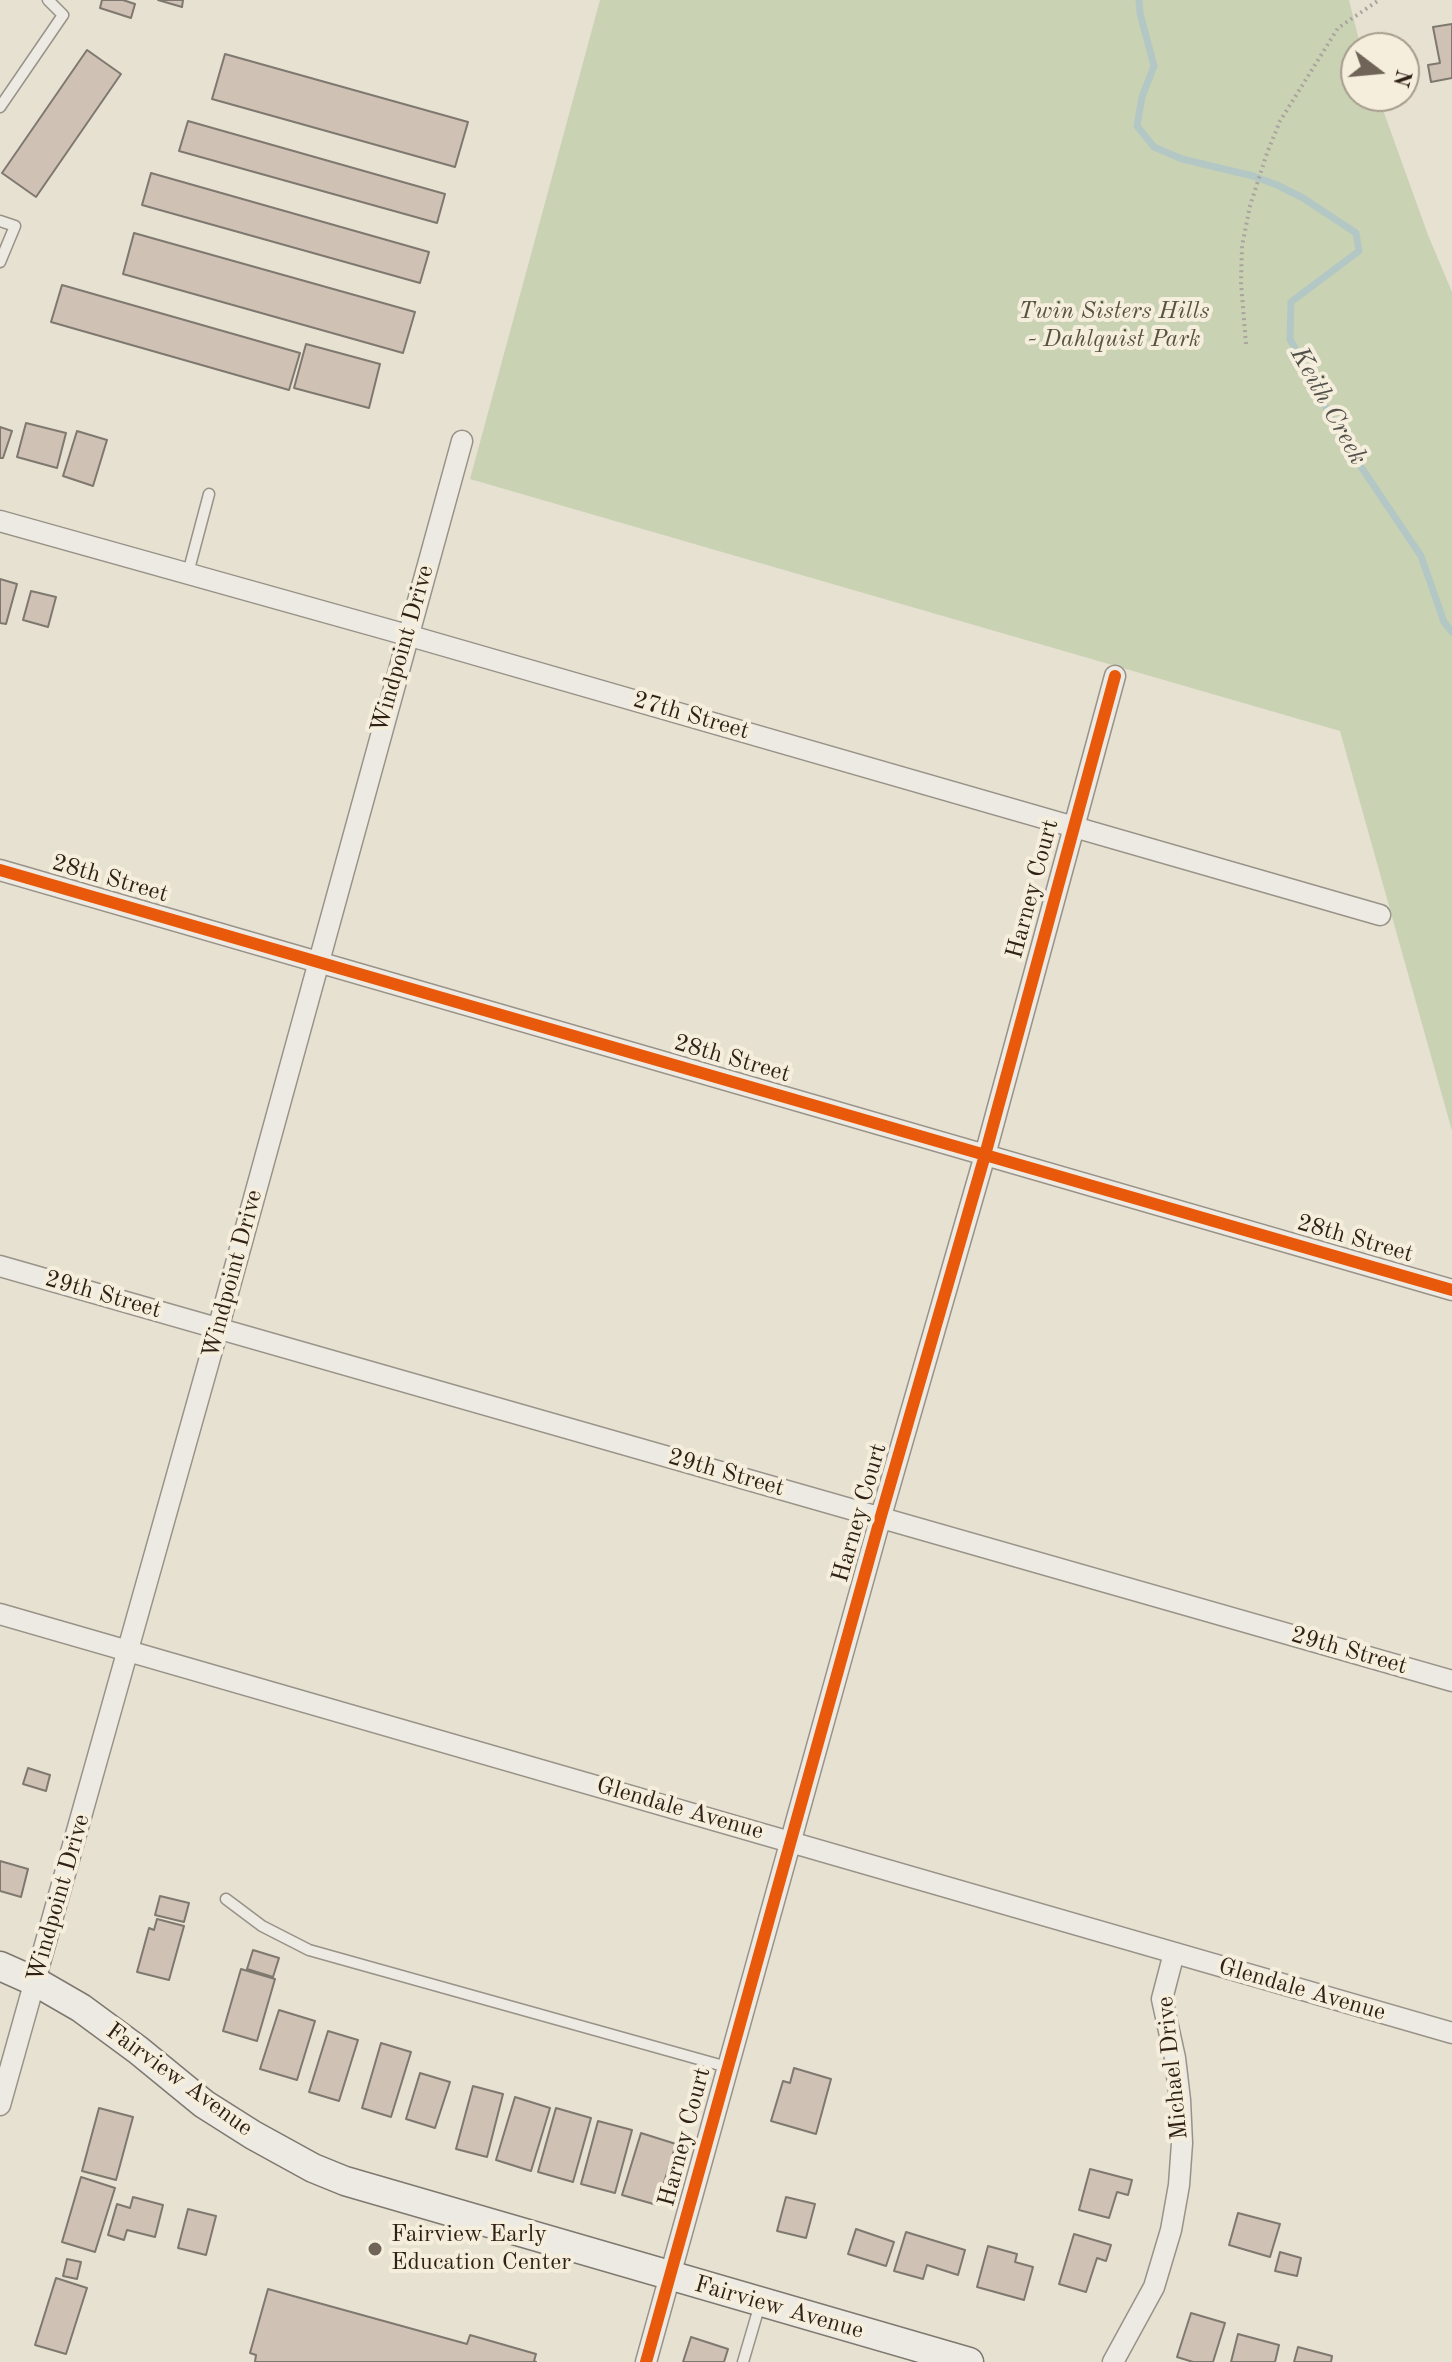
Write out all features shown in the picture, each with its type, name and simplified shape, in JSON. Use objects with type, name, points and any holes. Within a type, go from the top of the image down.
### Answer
[{"type":"street","name":"Windpoint Drive","points":[[0,2105],[218,1329],[462,441]]},
{"type":"street","name":"27th Street","points":[[0,521],[1380,915]]},
{"type":"street","name":"Harney Court","points":[[646,2362],[881,1516],[985,1155],[1115,676]]},
{"type":"street","name":"28th Street","points":[[0,870],[1452,1290]]},
{"type":"street","name":"29th Street","points":[[0,1266],[1452,1681]]},
{"type":"street","name":"Glendale Avenue","points":[[0,1614],[1452,2033]]},
{"type":"street","name":"Michael Drive","points":[[1113,2362],[1154,2287],[1171,2230],[1179,2185],[1182,2143],[1180,2100],[1175,2058],[1162,1999],[1174,1953]]},
{"type":"street","name":"Fairview Avenue","points":[[0,1966],[36,1982],[106,2026],[204,2104],[313,2168],[366,2189],[969,2362]]},
{"type":"lane","points":[[0,107],[63,15],[48,0]]},
{"type":"lane","points":[[0,221],[15,226],[0,262]]},
{"type":"lane","points":[[188,573],[209,494]]},
{"type":"lane","points":[[226,1899],[262,1926],[309,1950],[727,2067]]},
{"type":"lane","points":[[743,2362],[760,2302]]},
{"type":"path","points":[[1246,344],[1241,283],[1242,246],[1250,206],[1267,153],[1280,121],[1338,28],[1379,0]]},
{"type":"green space","name":"Twin Sisters Hills - Dahlquist Park","points":[[600,0],[1349,0],[1357,32],[1340,32],[1340,112],[1384,112],[1452,292],[1452,1131],[1340,731],[470,479]]},
{"type":"building","points":[[102,0],[123,0],[135,4],[131,18],[100,8]]},
{"type":"building","points":[[158,0],[183,0],[182,7]]},
{"type":"building","points":[[1452,24],[1452,78],[1431,82],[1428,65],[1440,63],[1433,27]]},
{"type":"building","points":[[87,50],[121,74],[36,197],[2,173]]},
{"type":"building","points":[[225,54],[468,122],[455,167],[212,99]]},
{"type":"building","points":[[188,121],[445,194],[437,223],[179,151]]},
{"type":"building","points":[[151,173],[429,252],[420,283],[142,205]]},
{"type":"building","points":[[134,233],[415,312],[403,353],[123,274]]},
{"type":"building","points":[[62,285],[300,353],[289,390],[51,322]]},
{"type":"building","points":[[306,344],[380,364],[369,408],[294,388]]},
{"type":"building","points":[[26,423],[66,433],[57,468],[17,457]]},
{"type":"building","points":[[0,427],[12,431],[3,458],[0,458]]},
{"type":"building","points":[[77,431],[107,440],[93,486],[63,476]]},
{"type":"building","points":[[0,579],[17,584],[6,624],[0,623]]},
{"type":"building","points":[[31,591],[56,597],[48,627],[23,620]]},
{"type":"building","points":[[28,1768],[50,1775],[46,1791],[23,1784]]},
{"type":"building","points":[[0,1861],[28,1869],[21,1897],[0,1891]]},
{"type":"building","points":[[160,1896],[189,1903],[184,1922],[155,1915]]},
{"type":"building","points":[[157,1919],[184,1926],[169,1980],[137,1972],[149,1928],[154,1930]]},
{"type":"building","points":[[253,1950],[279,1958],[273,1977],[247,1969]]},
{"type":"building","points":[[241,1969],[275,1979],[257,2041],[223,2031]]},
{"type":"building","points":[[279,2010],[315,2021],[297,2080],[260,2069]]},
{"type":"building","points":[[328,2031],[358,2040],[339,2101],[309,2092]]},
{"type":"building","points":[[381,2043],[411,2052],[391,2117],[362,2108]]},
{"type":"building","points":[[794,2068],[831,2079],[816,2134],[771,2121],[783,2081],[790,2083]]},
{"type":"building","points":[[420,2073],[450,2082],[435,2128],[406,2119]]},
{"type":"building","points":[[473,2086],[503,2094],[487,2157],[456,2149]]},
{"type":"building","points":[[515,2097],[550,2108],[531,2171],[496,2160]]},
{"type":"building","points":[[99,2108],[133,2117],[116,2180],[82,2171]]},
{"type":"building","points":[[556,2108],[591,2118],[573,2182],[538,2172]]},
{"type":"building","points":[[598,2121],[632,2130],[615,2193],[581,2184]]},
{"type":"building","points":[[641,2133],[676,2144],[657,2205],[622,2195]]},
{"type":"building","points":[[1090,2169],[1132,2180],[1128,2195],[1117,2192],[1109,2218],[1079,2210]]},
{"type":"building","points":[[81,2177],[115,2188],[95,2252],[62,2242]]},
{"type":"building","points":[[133,2197],[163,2205],[155,2237],[127,2230],[124,2240],[108,2235],[117,2204],[130,2208]]},
{"type":"building","points":[[786,2197],[815,2204],[806,2238],[777,2231]]},
{"type":"building","points":[[188,2209],[216,2216],[206,2255],[178,2248]]},
{"type":"building","points":[[1238,2213],[1280,2224],[1270,2257],[1229,2245]]},
{"type":"building","points":[[856,2229],[894,2242],[886,2266],[848,2254]]},
{"type":"building","points":[[906,2232],[965,2250],[958,2275],[927,2265],[923,2279],[894,2271]]},
{"type":"building","points":[[1074,2234],[1111,2245],[1106,2261],[1097,2258],[1086,2292],[1059,2284]]},
{"type":"building","points":[[988,2246],[1017,2254],[1015,2262],[1033,2267],[1024,2300],[977,2287]]},
{"type":"building","points":[[1280,2252],[1301,2258],[1297,2276],[1275,2271]]},
{"type":"building","points":[[67,2259],[81,2262],[77,2279],[63,2276]]},
{"type":"building","points":[[56,2278],[87,2288],[66,2354],[35,2345]]},
{"type":"building","points":[[268,2289],[467,2344],[470,2335],[536,2354],[536,2362],[255,2362],[256,2355],[250,2353]]},
{"type":"building","points":[[1191,2313],[1225,2323],[1213,2362],[1193,2362],[1177,2357]]},
{"type":"building","points":[[1238,2334],[1279,2345],[1275,2362],[1231,2362]]},
{"type":"building","points":[[691,2337],[728,2349],[724,2362],[683,2362]]},
{"type":"building","points":[[1298,2347],[1332,2356],[1331,2362],[1294,2362]]},
{"type":"waterway","name":"Keith Creek","points":[[1139,0],[1154,66],[1142,97],[1137,126],[1154,147],[1182,159],[1277,185],[1356,233],[1359,251],[1291,302],[1290,339],[1343,440],[1421,556],[1444,622],[1452,632]]},
{"type":"cycle path","points":[[646,2362],[881,1516],[985,1155],[1115,676]]},
{"type":"cycle path","points":[[0,870],[1452,1290]]},
{"type":"place","name":"Fairview Early Education Center","points":[[375,2249]]}]
